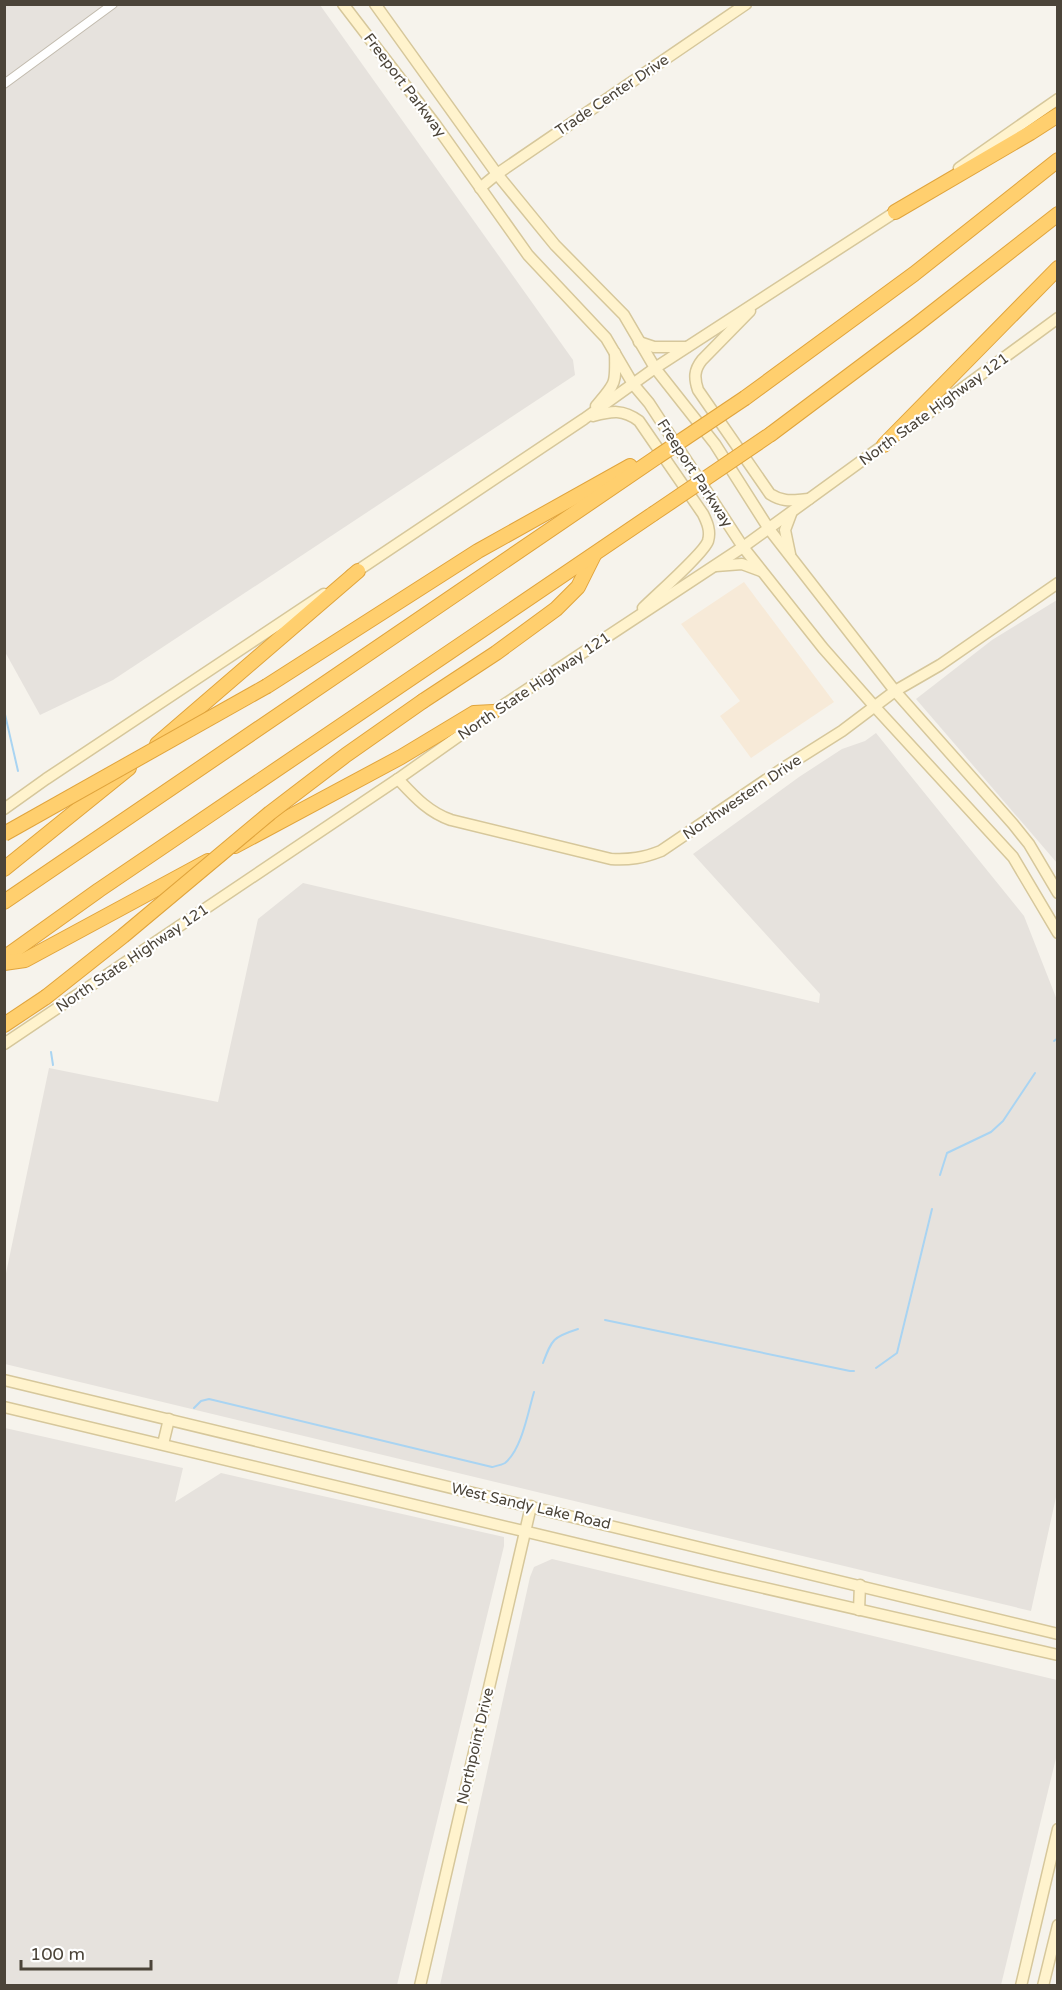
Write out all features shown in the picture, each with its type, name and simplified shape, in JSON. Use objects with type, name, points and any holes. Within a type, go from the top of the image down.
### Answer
[{"type":"highway","points":[[895,213],[1030,134],[1058,115]]},
{"type":"highway","points":[[4,902],[745,398],[914,274],[1058,160]]},
{"type":"highway","points":[[4,958],[99,890],[771,434],[915,326],[1058,214]]},
{"type":"highway","points":[[884,445],[1058,268]]},
{"type":"highway","points":[[4,834],[267,686],[478,551],[634,464],[652,461]]},
{"type":"highway","points":[[4,1025],[46,997],[270,813],[346,755],[496,653],[556,609],[578,587],[595,553]]},
{"type":"highway","points":[[4,869],[140,759],[358,571]]},
{"type":"highway","points":[[4,963],[25,960],[401,757],[474,713],[493,712]]},
{"type":"main road","name":"Freeport Parkway","points":[[343,4],[435,124],[528,255],[606,338],[633,384],[649,403],[743,547],[823,648],[1013,857],[1058,933]]},
{"type":"main road","name":"Freeport Parkway","points":[[375,4],[497,174],[555,245],[624,315],[655,368],[715,444],[769,529],[895,691],[1029,844],[1058,892]]},
{"type":"main road","name":"Trade Center Drive","points":[[480,188],[497,174],[746,4]]},
{"type":"main road","points":[[4,809],[584,419],[655,368],[895,213],[1058,99]]},
{"type":"main road","points":[[765,296],[695,368],[695,381],[698,390],[770,494],[779,500],[810,498]]},
{"type":"main road","name":"North State Highway 121","points":[[4,1044],[398,779],[493,712],[743,547],[1058,318]]},
{"type":"main road","points":[[639,342],[654,346],[688,347]]},
{"type":"main road","points":[[584,419],[613,386],[615,353]]},
{"type":"main road","points":[[584,419],[609,411],[631,414],[639,421],[708,524],[709,534],[705,547],[624,627]]},
{"type":"main road","points":[[791,557],[785,530],[792,512]]},
{"type":"main road","points":[[715,566],[742,564],[764,573]]},
{"type":"main road","name":"Northwestern Drive","points":[[398,779],[426,808],[437,815],[611,859],[631,860],[645,857],[661,851],[842,731],[895,691],[940,665],[1058,583]]},
{"type":"main road","name":"West Sandy Lake Road","points":[[4,1380],[1058,1634]]},
{"type":"main road","name":"West Sandy Lake Road","points":[[4,1407],[1058,1655]]},
{"type":"main road","points":[[163,1444],[169,1419]]},
{"type":"main road","name":"Northpoint Drive","points":[[420,1986],[531,1506]]},
{"type":"main road","points":[[859,1610],[860,1585]]},
{"type":"main road","points":[[1021,1986],[1058,1829]]},
{"type":"main road","points":[[1043,1986],[1058,1924]]},
{"type":"main road","points":[[1030,1946],[1051,1951]]},
{"type":"street","points":[[4,84],[113,4]]},
{"type":"shaded area","points":[[4,5],[320,5],[573,360],[575,375],[113,680],[40,715],[4,650]]},
{"type":"shaded area","points":[[744,582],[834,702],[751,758],[720,716],[740,701],[681,624]]},
{"type":"shaded area","points":[[1057,600],[1057,863],[916,699],[992,640]]},
{"type":"shaded area","points":[[876,733],[1024,916],[1057,1000],[1058,1488],[1031,1611],[5,1364],[5,1278],[49,1068],[218,1102],[258,919],[303,883],[819,1003],[820,994],[693,854],[799,777],[842,749],[865,741]]},
{"type":"shaded area","points":[[5,1428],[183,1468],[175,1502],[221,1473],[504,1537],[504,1546],[397,1985],[5,1985]]},
{"type":"shaded area","points":[[552,1559],[1057,1680],[1057,1754],[1001,1985],[440,1985],[530,1577],[534,1567]]},
{"type":"waterway","points":[[4,710],[18,771]]},
{"type":"waterway","points":[[1054,1041],[1058,1038]]},
{"type":"waterway","points":[[51,1052],[53,1065]]},
{"type":"waterway","points":[[940,1175],[947,1153],[991,1132],[1003,1121],[1035,1073]]},
{"type":"waterway","points":[[876,1368],[897,1353],[932,1209]]},
{"type":"waterway","points":[[605,1320],[854,1371]]},
{"type":"waterway","points":[[543,1363],[554,1340],[578,1329]]},
{"type":"waterway","points":[[194,1408],[201,1401],[209,1399],[492,1467],[505,1463],[516,1449],[524,1430],[534,1392]]}]
